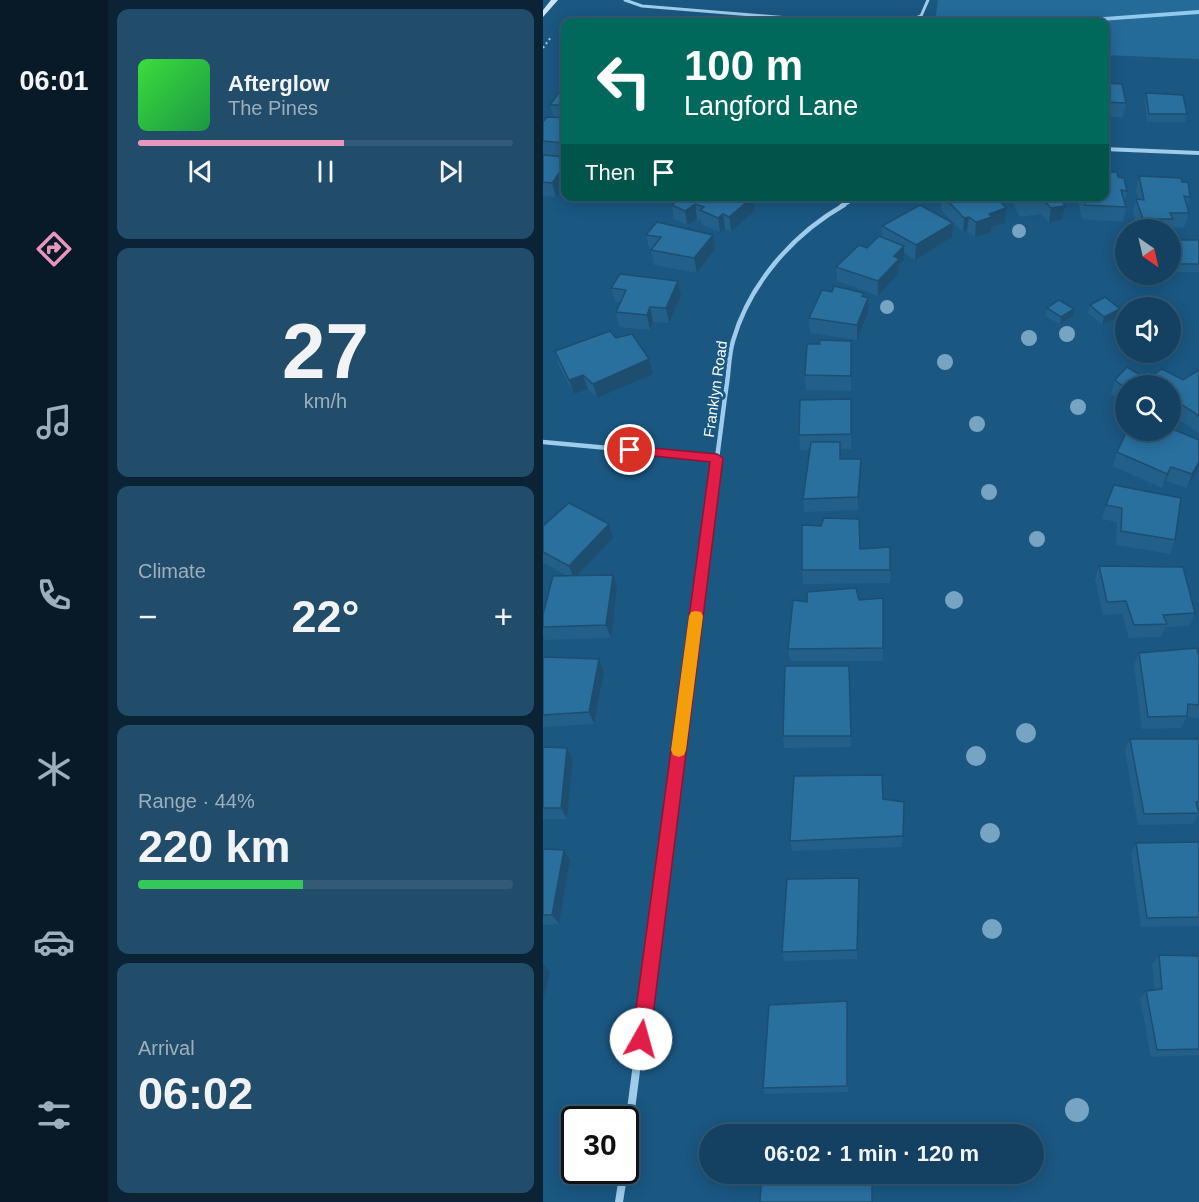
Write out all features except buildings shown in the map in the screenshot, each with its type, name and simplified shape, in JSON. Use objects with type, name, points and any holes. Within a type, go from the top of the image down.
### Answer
[{"type":"street","points":[[544,12],[555,0]]},
{"type":"street","points":[[1109,149],[1199,153]]},
{"type":"street","name":"Franklyn Road","points":[[631,1106],[732,343],[740,318],[759,282],[778,257],[809,228],[851,201]]},
{"type":"street","points":[[543,442],[717,458]]},
{"type":"street","points":[[619,1202],[622,1184]]},
{"type":"lane","points":[[625,0],[642,6],[788,18]]},
{"type":"lane","points":[[916,18],[921,16],[928,0]]},
{"type":"shaded area","points":[[938,0],[1199,0],[1199,59],[1109,55],[1109,18],[936,18]]},
{"type":"waterway","points":[[1109,19],[1199,12]]},
{"type":"slow traffic","points":[[679,750],[696,616]]},
{"type":"route","points":[[630,450],[717,458],[641,1039]]}]
